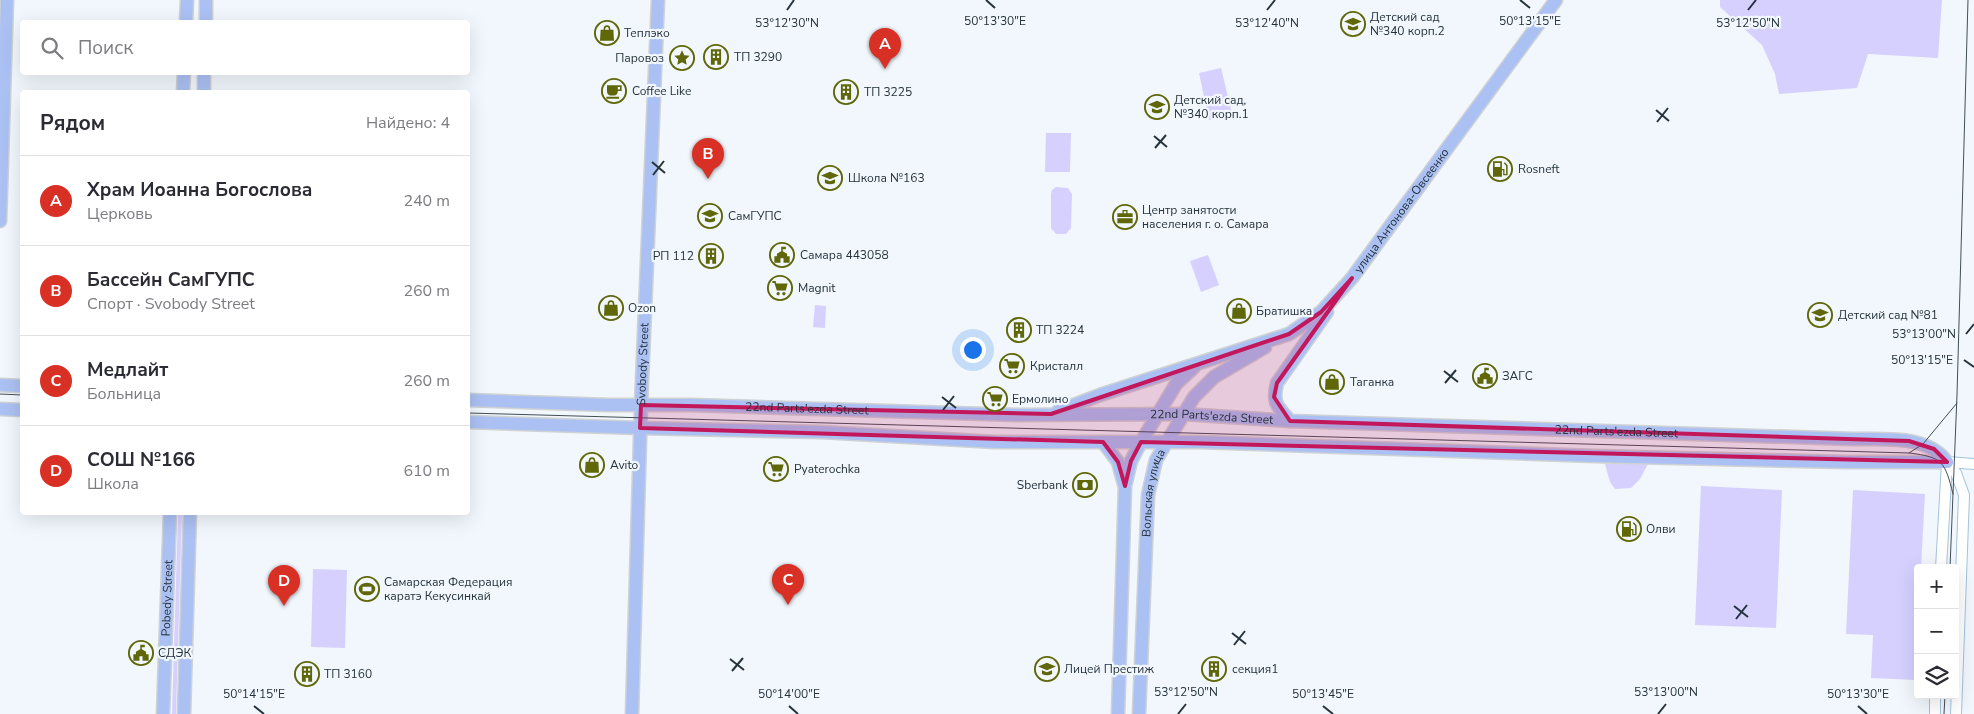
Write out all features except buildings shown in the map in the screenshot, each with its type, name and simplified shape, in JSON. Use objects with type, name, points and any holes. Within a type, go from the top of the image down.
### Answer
[{"type":"main road","points":[[0,221],[7,0]]},
{"type":"main road","points":[[186,20],[187,0]]},
{"type":"main road","points":[[206,0],[206,20]]},
{"type":"main road","name":"Svobody Street","points":[[632,714],[640,405],[658,0]]},
{"type":"main road","name":"улица Антонова-Овсеенко","points":[[1051,414],[1100,395],[1289,334],[1321,312],[1352,278],[1556,0]]},
{"type":"main road","points":[[183,90],[184,75]]},
{"type":"main road","points":[[204,75],[204,90]]},
{"type":"main road","points":[[1290,420],[1278,408],[1274,397],[1277,384],[1352,278]]},
{"type":"main road","name":"Вольская улица","points":[[1139,714],[1148,495],[1156,460],[1194,397],[1214,377],[1289,334]]},
{"type":"main road","name":"Вольская улица","points":[[1118,714],[1125,486],[1131,461],[1158,414],[1183,376],[1202,361]]},
{"type":"main road","points":[[0,385],[20,386]]},
{"type":"main road","name":"22nd Parts'ezda Street","points":[[470,400],[748,406],[1020,415],[1183,414],[1290,420],[1909,441],[1934,449],[1947,462]]},
{"type":"main road","points":[[0,409],[20,410]]},
{"type":"main road","name":"22nd Parts'ezda Street","points":[[470,422],[822,432],[995,442],[1167,442],[1797,461],[1947,462]]},
{"type":"main road","points":[[1104,442],[1118,462],[1125,486]]},
{"type":"main road","name":"Pobedy Street","points":[[163,714],[170,515]]},
{"type":"main road","name":"Pobedy Street","points":[[184,714],[190,515]]},
{"type":"street","name":"22nd Parts'ezda Street","points":[[1947,462],[1974,464]]},
{"type":"street","points":[[1942,564],[1947,462]]},
{"type":"street","points":[[1947,462],[1956,473],[1964,495],[1956,714]]},
{"type":"street","points":[[1935,699],[1935,714]]},
{"type":"highlighted area","points":[[1352,278],[1277,383],[1274,397],[1290,421],[1909,441],[1934,449],[1947,462],[1141,442],[1131,461],[1125,486],[1118,462],[1103,442],[640,428],[641,405],[1051,414],[1289,334],[1321,312]]},
{"type":"shaded area","points":[[1720,0],[1942,0],[1938,58],[1868,54],[1857,88],[1779,94],[1775,74],[1762,45],[1720,7]]},
{"type":"shaded area","points":[[1221,68],[1232,114],[1209,120],[1199,73]]},
{"type":"shaded area","points":[[1046,133],[1071,133],[1070,172],[1045,172]]},
{"type":"shaded area","points":[[1056,187],[1068,188],[1072,194],[1071,228],[1066,234],[1056,234],[1051,228],[1051,194],[1052,190]]},
{"type":"shaded area","points":[[1208,255],[1219,285],[1201,292],[1190,261]]},
{"type":"shaded area","points":[[815,305],[826,306],[825,328],[813,327]]},
{"type":"shaded area","points":[[1605,464],[1648,464],[1640,479],[1631,488],[1615,489],[1610,482]]},
{"type":"shaded area","points":[[1701,486],[1782,490],[1776,628],[1695,625]]},
{"type":"shaded area","points":[[1853,490],[1925,494],[1921,564],[1914,564],[1914,680],[1871,678],[1873,635],[1846,634]]},
{"type":"shaded area","points":[[178,515],[182,515],[176,714],[172,714]]},
{"type":"shaded area","points":[[313,569],[347,570],[345,648],[311,647]]},
{"type":"tram line","points":[[1950,564],[1968,0]]},
{"type":"tram line","points":[[0,394],[20,395]]},
{"type":"tram line","points":[[1909,453],[1923,444],[1957,403]]},
{"type":"tram line","points":[[470,413],[1909,453],[1936,459],[1941,463],[1948,475],[1953,494]]},
{"type":"tram line","points":[[1944,714],[1945,699]]},
{"type":"place","name":"Детский сад №340 корп.2","points":[[1353,24]]},
{"type":"place","name":"Теплэко","points":[[607,33]]},
{"type":"place","name":"ТП 3290","points":[[716,57]]},
{"type":"place","name":"Паровоз","points":[[682,58]]},
{"type":"place","name":"Храм Иоанна Богослова","points":[[885,69]]},
{"type":"place","name":"Coffee Like","points":[[614,91]]},
{"type":"place","name":"ТП 3225","points":[[846,92]]},
{"type":"place","name":"Детский сад, №340 корп.1","points":[[1157,107]]},
{"type":"place","name":"Rosneft","points":[[1500,169]]},
{"type":"place","name":"Школа №163","points":[[830,178]]},
{"type":"place","name":"Бассейн СамГУПС","points":[[708,179]]},
{"type":"place","name":"СамГУПС","points":[[710,216]]},
{"type":"place","name":"Центр занятости населения г. о. Самара","points":[[1125,217]]},
{"type":"place","name":"Самара 443058","points":[[782,255]]},
{"type":"place","name":"РП 112","points":[[711,256]]},
{"type":"place","name":"Magnit","points":[[780,288]]},
{"type":"place","name":"Ozon","points":[[611,308]]},
{"type":"place","name":"Братишка","points":[[1239,311]]},
{"type":"place","name":"Детский сад №81","points":[[1820,315]]},
{"type":"place","name":"ТП 3224","points":[[1019,330]]},
{"type":"place","name":"Кристалл","points":[[1012,366]]},
{"type":"place","name":"ЗАГС","points":[[1485,376]]},
{"type":"place","name":"Таганка","points":[[1332,382]]},
{"type":"place","name":"Ермолино","points":[[995,399]]},
{"type":"place","name":"Avito","points":[[592,465]]},
{"type":"place","name":"Pyaterochka","points":[[776,469]]},
{"type":"place","name":"Sberbank","points":[[1085,485]]},
{"type":"place","name":"Олви","points":[[1629,529]]},
{"type":"place","name":"Самарская Федерация каратэ Кекусинкай","points":[[367,589]]},
{"type":"place","name":"Медлайт","points":[[788,605]]},
{"type":"place","name":"СОШ №166","points":[[284,606]]},
{"type":"place","name":"СДЭК","points":[[141,653]]},
{"type":"place","name":"Лицей Престиж","points":[[1047,669]]},
{"type":"place","name":"секция1","points":[[1214,669]]},
{"type":"place","name":"ТП 3160","points":[[307,674]]}]
